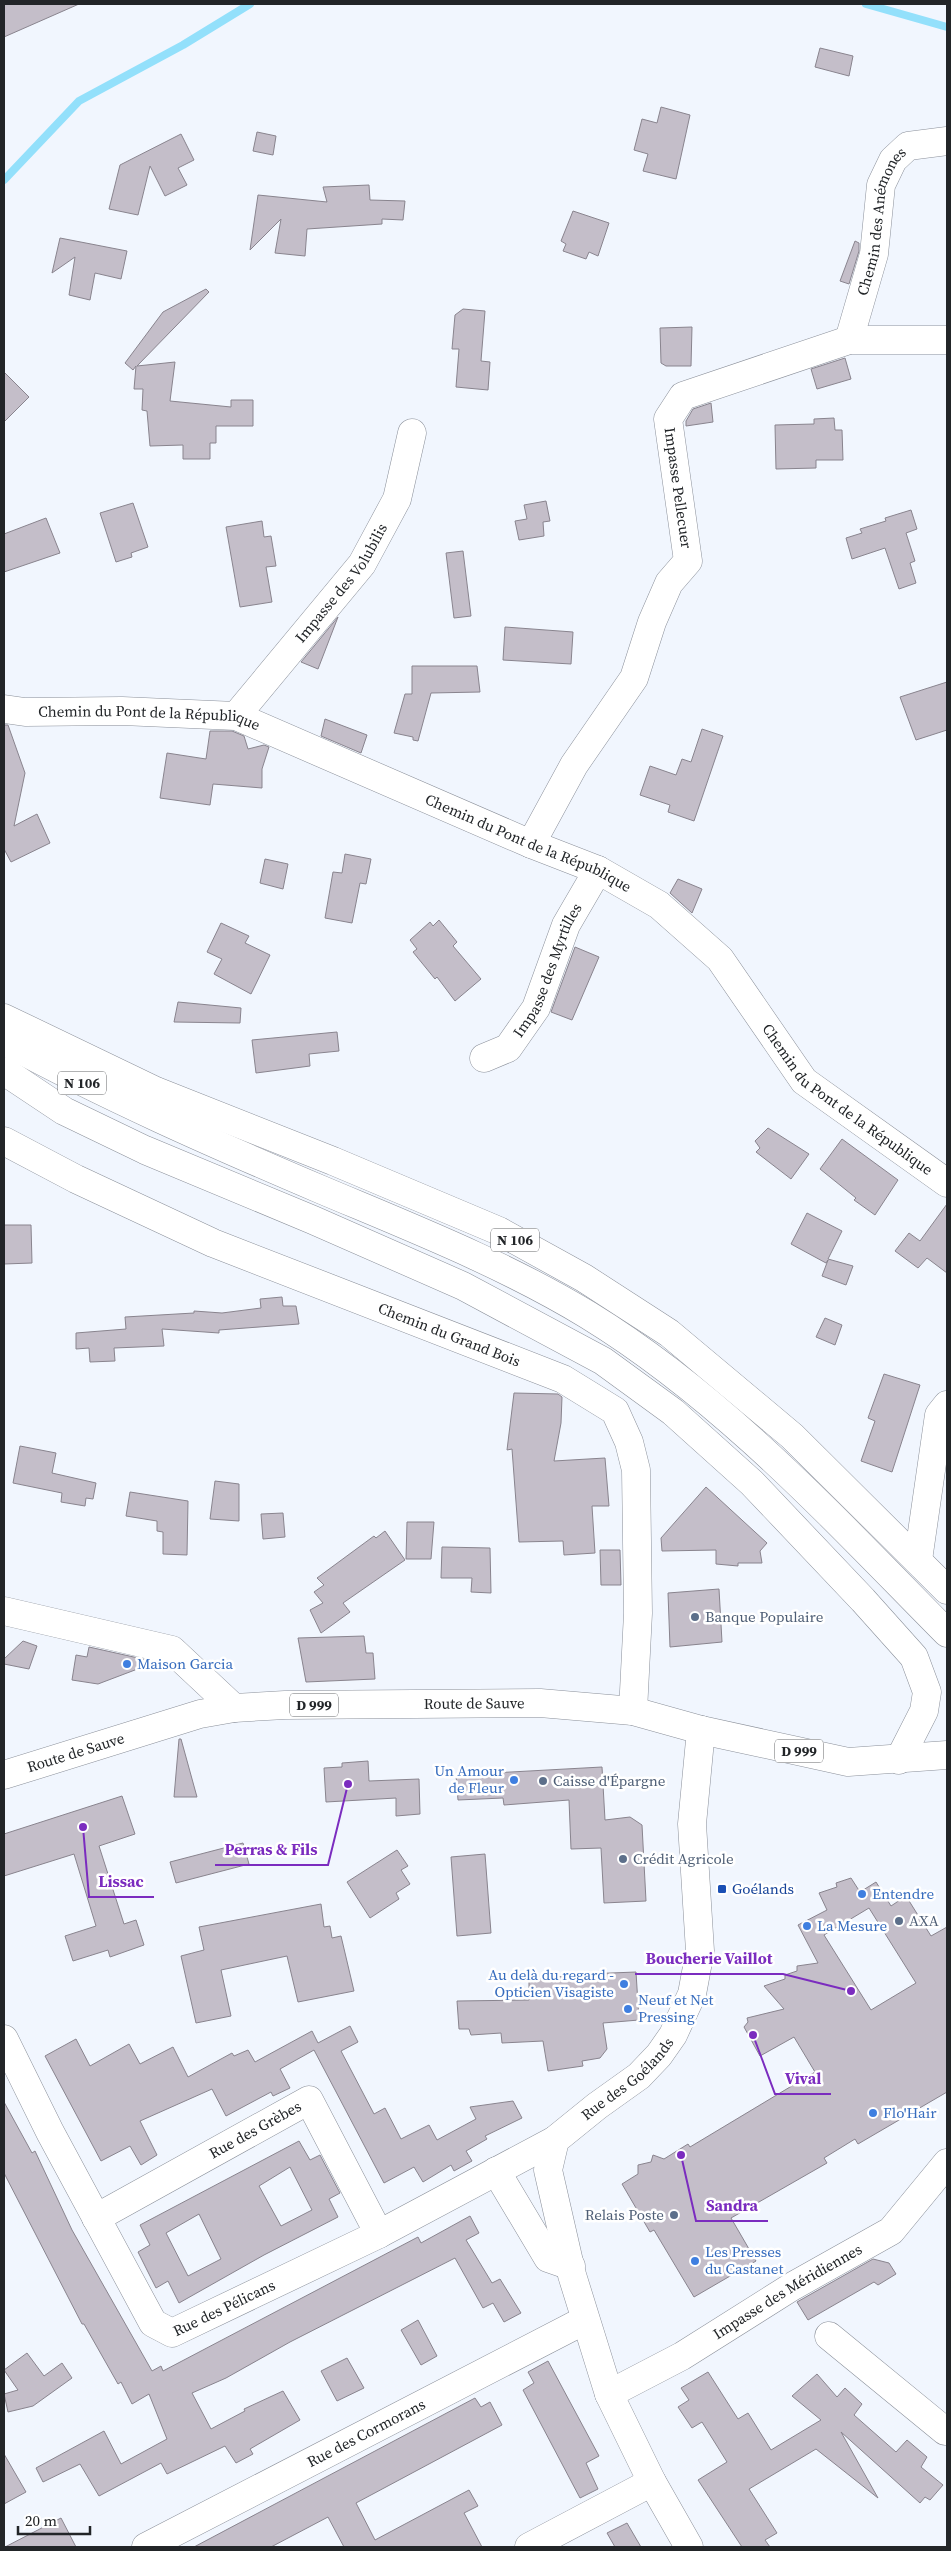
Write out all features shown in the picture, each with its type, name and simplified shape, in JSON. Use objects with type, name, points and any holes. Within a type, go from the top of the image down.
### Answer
[{"type":"street","name":"Chemin des Anémones","points":[[848,340],[874,254],[881,185],[893,160],[908,146],[947,141]]},
{"type":"street","name":"Impasse Pellecuer","points":[[531,844],[574,765],[634,678],[652,622],[669,583],[688,562],[668,419],[683,396],[848,340],[947,340]]},
{"type":"street","name":"Impasse des Volubilis","points":[[236,716],[362,564],[397,499],[412,433]]},
{"type":"street","name":"Chemin du Pont de la République","points":[[4,709],[24,712],[122,711],[236,716],[531,844],[598,870],[659,904],[720,959],[804,1081],[947,1183]]},
{"type":"street","name":"Impasse des Myrtilles","points":[[484,1058],[508,1048],[536,1008],[566,925],[598,870]]},
{"type":"street","name":"N 106","points":[[4,1018],[156,1091],[333,1161],[499,1231],[584,1278],[669,1333],[792,1436],[947,1590]]},
{"type":"street","name":"N 106","points":[[4,1041],[78,1081],[162,1121],[484,1259],[587,1315],[657,1362],[770,1455],[947,1633]]},
{"type":"street","points":[[4,1071],[64,1111],[145,1150],[314,1220],[463,1286],[603,1361],[673,1412],[752,1483],[864,1600],[947,1693]]},
{"type":"street","name":"Chemin du Grand Bois","points":[[4,1141],[76,1179],[213,1243],[563,1379],[615,1411],[629,1442],[636,1470],[638,1613],[633,1711]]},
{"type":"street","points":[[918,1560],[939,1415],[947,1405]]},
{"type":"street","points":[[4,1611],[172,1650],[234,1708]]},
{"type":"street","points":[[899,1760],[924,1712],[927,1692],[914,1657]]},
{"type":"street","name":"Route de Sauve","points":[[4,1775],[176,1720],[234,1708],[285,1705],[540,1703],[633,1711],[701,1730],[848,1762],[899,1760],[947,1755]]},
{"type":"street","name":"Rue des Goélands","points":[[555,2140],[639,2076],[659,2055],[673,2035],[692,1994],[700,1951],[692,1824],[701,1730]]},
{"type":"street","name":"Rue des Pélicans","points":[[4,2039],[152,2323],[172,2333],[379,2234],[555,2140]]},
{"type":"street","name":"Rue des Grèbes","points":[[96,2218],[309,2100],[379,2234]]},
{"type":"street","points":[[555,2140],[548,2170],[570,2266],[609,2394],[652,2482],[689,2547]]},
{"type":"street","name":"Impasse des Méridiennes","points":[[609,2394],[682,2356],[793,2286],[891,2230],[947,2163]]},
{"type":"street","points":[[496,2171],[548,2258],[570,2266]]},
{"type":"street","name":"Rue des Cormorans","points":[[146,2547],[585,2320]]},
{"type":"street","points":[[829,2336],[944,2432],[947,2431]]},
{"type":"street","points":[[530,2547],[652,2482]]},
{"type":"building","points":[[4,4],[79,4],[4,37]]},
{"type":"building","points":[[820,48],[853,56],[849,76],[815,67]]},
{"type":"building","points":[[661,107],[690,115],[676,179],[643,171],[648,154],[634,150],[642,119],[657,123]]},
{"type":"building","points":[[257,132],[276,136],[273,155],[253,151]]},
{"type":"building","points":[[181,134],[194,160],[178,168],[187,185],[165,196],[150,166],[138,215],[109,209],[120,165]]},
{"type":"building","points":[[369,185],[370,200],[405,201],[403,220],[382,219],[382,224],[307,229],[305,256],[275,253],[281,219],[250,250],[258,195],[327,202],[323,187]]},
{"type":"building","points":[[573,211],[609,223],[598,256],[589,252],[586,259],[563,251],[566,244],[561,241]]},
{"type":"building","points":[[60,238],[127,251],[121,279],[95,273],[90,300],[69,295],[75,257],[52,273]]},
{"type":"building","points":[[855,241],[859,243],[859,251],[849,284],[840,281]]},
{"type":"building","points":[[206,289],[209,292],[137,366],[175,362],[170,401],[231,407],[231,400],[253,400],[253,426],[216,426],[216,443],[210,443],[210,459],[183,459],[183,445],[150,446],[147,411],[142,410],[143,389],[134,389],[136,366],[133,370],[125,363],[163,312]]},
{"type":"building","points":[[463,309],[485,311],[481,361],[490,362],[488,390],[456,387],[459,349],[452,349],[455,315]]},
{"type":"building","points":[[692,327],[691,366],[666,366],[661,363],[660,328]]},
{"type":"building","points":[[845,358],[851,379],[817,389],[811,369]]},
{"type":"building","points":[[4,372],[29,397],[4,422]]},
{"type":"building","points":[[711,403],[713,422],[686,426],[686,421],[693,409]]},
{"type":"building","points":[[834,418],[835,430],[842,430],[843,460],[816,460],[816,468],[776,469],[775,425],[814,424],[814,419]]},
{"type":"building","points":[[546,501],[550,521],[543,522],[544,536],[519,540],[515,521],[527,519],[524,505]]},
{"type":"building","points":[[133,503],[148,547],[131,553],[132,557],[116,562],[100,513]]},
{"type":"building","points":[[911,510],[917,529],[906,533],[915,561],[910,563],[916,583],[899,589],[885,548],[852,559],[846,538],[862,533],[860,529],[886,521],[885,518]]},
{"type":"building","points":[[46,518],[60,553],[4,572],[4,534]]},
{"type":"building","points":[[262,521],[264,537],[271,536],[276,566],[266,567],[272,602],[240,607],[226,527]]},
{"type":"building","points":[[463,551],[471,616],[454,618],[446,553]]},
{"type":"building","points":[[338,617],[318,669],[301,662]]},
{"type":"building","points":[[505,627],[573,632],[571,664],[503,660]]},
{"type":"building","points":[[412,666],[477,666],[480,692],[431,693],[418,741],[413,740],[413,737],[394,733],[405,694],[412,694]]},
{"type":"building","points":[[947,682],[947,730],[916,740],[900,697]]},
{"type":"building","points":[[325,719],[367,735],[361,753],[321,736]]},
{"type":"building","points":[[4,725],[8,725],[25,773],[14,826],[37,814],[50,843],[11,862],[4,849]]},
{"type":"building","points":[[702,729],[723,736],[694,821],[668,812],[670,805],[640,795],[650,766],[676,775],[682,759],[691,762]]},
{"type":"building","points":[[210,731],[232,731],[244,736],[248,749],[264,745],[269,747],[262,769],[262,788],[213,784],[210,805],[160,798],[167,753],[206,759]]},
{"type":"building","points":[[345,854],[371,859],[366,884],[360,883],[352,923],[325,918],[333,872],[342,873]]},
{"type":"building","points":[[265,859],[288,864],[283,889],[260,883]]},
{"type":"building","points":[[678,879],[702,889],[692,913],[670,893]]},
{"type":"building","points":[[439,920],[457,942],[453,946],[481,979],[455,1001],[437,977],[435,979],[413,952],[417,949],[410,940],[430,922],[433,926]]},
{"type":"building","points":[[221,923],[249,936],[245,943],[270,955],[251,994],[214,974],[222,959],[207,952]]},
{"type":"building","points":[[575,947],[599,957],[572,1020],[551,1012]]},
{"type":"building","points":[[178,1002],[241,1008],[240,1023],[174,1022]]},
{"type":"building","points":[[337,1032],[339,1051],[309,1054],[310,1066],[256,1073],[252,1040]]},
{"type":"building","points":[[768,1128],[809,1154],[791,1179],[756,1152],[760,1148],[755,1141]]},
{"type":"building","points":[[842,1139],[898,1180],[875,1215],[854,1200],[856,1198],[820,1169]]},
{"type":"building","points":[[947,1204],[947,1273],[927,1258],[918,1268],[895,1251],[909,1233],[920,1241]]},
{"type":"building","points":[[807,1213],[842,1231],[828,1259],[853,1266],[846,1285],[822,1276],[828,1260],[826,1263],[791,1244]]},
{"type":"building","points":[[4,1225],[31,1225],[32,1263],[4,1264]]},
{"type":"building","points":[[282,1297],[283,1306],[296,1306],[299,1324],[219,1330],[219,1333],[162,1329],[164,1346],[114,1348],[115,1361],[90,1362],[89,1348],[76,1349],[76,1333],[126,1329],[125,1317],[194,1313],[194,1311],[222,1313],[261,1308],[260,1299]]},
{"type":"building","points":[[825,1318],[842,1325],[835,1345],[816,1337]]},
{"type":"building","points":[[884,1374],[920,1385],[892,1472],[861,1461],[875,1421],[868,1418]]},
{"type":"building","points":[[514,1393],[558,1394],[562,1397],[561,1423],[554,1461],[605,1458],[609,1506],[592,1506],[595,1553],[564,1555],[563,1541],[519,1542],[512,1449],[507,1450]]},
{"type":"building","points":[[20,1446],[56,1453],[52,1473],[96,1483],[93,1499],[86,1498],[85,1506],[61,1502],[62,1493],[13,1483]]},
{"type":"building","points":[[215,1481],[239,1484],[239,1521],[210,1519]]},
{"type":"building","points":[[706,1487],[767,1543],[760,1551],[762,1563],[738,1563],[738,1566],[716,1564],[716,1550],[662,1551],[661,1538]]},
{"type":"building","points":[[130,1492],[188,1501],[187,1555],[163,1554],[163,1532],[157,1531],[157,1521],[126,1516]]},
{"type":"building","points":[[283,1513],[285,1537],[263,1539],[261,1514]]},
{"type":"building","points":[[407,1522],[434,1522],[431,1559],[406,1559]]},
{"type":"building","points":[[385,1531],[405,1560],[343,1603],[350,1612],[321,1633],[310,1610],[323,1603],[314,1592],[324,1585],[317,1578],[374,1536],[376,1538]]},
{"type":"building","points":[[442,1547],[490,1548],[491,1593],[471,1592],[472,1578],[441,1578]]},
{"type":"building","points":[[600,1550],[620,1550],[621,1585],[601,1585]]},
{"type":"building","name":"Banque Populaire","points":[[719,1589],[722,1642],[670,1647],[668,1593]]},
{"type":"building","points":[[364,1636],[366,1653],[373,1653],[375,1679],[306,1682],[298,1638]]},
{"type":"building","points":[[23,1641],[37,1646],[29,1669],[4,1664],[4,1659]]},
{"type":"building","points":[[89,1647],[156,1662],[98,1684],[72,1680],[76,1655],[87,1657]]},
{"type":"building","points":[[179,1739],[181,1739],[197,1797],[174,1797]]},
{"type":"building","points":[[368,1761],[369,1781],[419,1779],[420,1814],[396,1816],[396,1798],[326,1802],[324,1768],[342,1767],[342,1763]]},
{"type":"building","points":[[602,1767],[605,1820],[630,1817],[642,1825],[646,1901],[604,1903],[601,1848],[571,1849],[569,1800],[504,1805],[503,1798],[458,1800],[456,1775]]},
{"type":"building","points":[[122,1796],[135,1834],[99,1846],[124,1924],[136,1920],[144,1945],[110,1957],[108,1950],[73,1961],[65,1936],[96,1926],[74,1854],[4,1876],[4,1834]]},
{"type":"building","points":[[243,1843],[249,1864],[176,1883],[170,1862]]},
{"type":"building","points":[[397,1850],[408,1866],[401,1870],[410,1884],[396,1893],[399,1899],[370,1918],[347,1882]]},
{"type":"building","points":[[485,1854],[491,1933],[457,1936],[451,1857]]},
{"type":"building","points":[[851,1878],[860,1892],[876,1882],[891,1906],[906,1896],[931,1936],[947,1927],[947,2092],[858,2144],[855,2139],[824,2158],[827,2163],[731,2218],[756,2261],[694,2297],[654,2230],[650,2232],[622,2184],[638,2174],[638,2165],[651,2162],[653,2155],[664,2159],[688,2144],[690,2147],[815,2072],[794,2037],[760,2056],[744,2027],[748,2022],[747,2018],[784,2009],[764,1986],[785,1979],[785,1975],[797,1971],[797,1966],[818,1963],[798,1925],[827,1910],[819,1893],[837,1887],[836,1883]],"holes":[[[869,1908],[916,1983],[871,2010],[824,1935]]]},
{"type":"building","points":[[321,1904],[324,1927],[330,1926],[332,1938],[341,1936],[354,1991],[298,2002],[287,1956],[221,1970],[231,2016],[196,2023],[181,1956],[204,1950],[199,1927]]},
{"type":"building","points":[[636,1972],[639,2020],[603,2023],[607,2049],[600,2058],[582,2061],[583,2066],[548,2071],[543,2041],[502,2043],[501,2033],[471,2035],[469,2029],[459,2029],[457,2001],[529,2000],[529,1980],[586,1974]]},
{"type":"building","points":[[350,2026],[358,2042],[341,2051],[374,2114],[385,2108],[401,2139],[429,2125],[437,2140],[476,2119],[470,2107],[513,2101],[522,2118],[485,2136],[487,2139],[466,2151],[472,2161],[454,2171],[451,2165],[423,2182],[414,2167],[384,2183],[314,2050],[280,2069],[290,2088],[273,2096],[271,2092],[226,2116],[212,2089],[140,2121],[157,2155],[141,2165],[130,2146],[101,2161],[45,2056],[76,2039],[90,2066],[129,2044],[140,2064],[173,2047],[188,2077],[232,2053],[234,2056],[248,2050],[255,2062],[312,2031],[318,2043]]},
{"type":"building","points":[[4,2102],[32,2153],[35,2151],[72,2230],[152,2371],[161,2366],[163,2371],[418,2237],[421,2243],[470,2216],[479,2233],[466,2240],[492,2283],[500,2279],[521,2313],[504,2322],[493,2303],[483,2308],[455,2258],[290,2342],[226,2378],[192,2393],[211,2429],[245,2411],[244,2409],[283,2391],[300,2420],[250,2449],[253,2454],[236,2463],[225,2446],[167,2474],[161,2463],[99,2496],[80,2464],[43,2482],[36,2468],[104,2431],[121,2464],[167,2439],[149,2394],[132,2404],[121,2382],[118,2384],[84,2324],[82,2324],[4,2173]]},
{"type":"building","points":[[299,2141],[310,2160],[320,2155],[340,2193],[329,2199],[338,2217],[264,2255],[179,2303],[168,2281],[156,2288],[138,2252],[150,2245],[140,2225]],"holes":[[[290,2167],[312,2210],[281,2226],[259,2186]],[[199,2214],[221,2259],[188,2276],[166,2233]]]},
{"type":"building","points":[[873,2259],[889,2263],[896,2274],[878,2285],[874,2282],[808,2320],[797,2302]]},
{"type":"building","points":[[418,2320],[437,2356],[421,2365],[401,2330]]},
{"type":"building","points":[[27,2353],[44,2376],[62,2363],[72,2378],[33,2406],[8,2412],[4,2394],[18,2390],[4,2370]]},
{"type":"building","points":[[347,2358],[364,2388],[337,2401],[321,2371]]},
{"type":"building","points":[[548,2361],[599,2456],[586,2463],[598,2489],[580,2498],[523,2390],[534,2383],[528,2372]]},
{"type":"building","points":[[708,2372],[738,2419],[748,2413],[771,2450],[821,2420],[792,2396],[817,2374],[837,2397],[845,2388],[862,2404],[854,2415],[896,2452],[907,2440],[927,2457],[921,2467],[943,2485],[930,2500],[925,2497],[920,2503],[841,2432],[878,2498],[816,2449],[749,2489],[777,2533],[765,2540],[770,2547],[742,2547],[698,2480],[727,2462],[702,2422],[692,2428],[678,2407],[689,2400],[681,2388]]},
{"type":"building","points":[[475,2398],[481,2407],[490,2402],[502,2425],[356,2503],[375,2540],[469,2490],[478,2506],[464,2513],[482,2547],[344,2547],[328,2517],[271,2547],[194,2547]]},
{"type":"building","points":[[4,2454],[26,2492],[4,2504]]},
{"type":"building","points":[[61,2518],[76,2547],[5,2547]]},
{"type":"building","points":[[627,2523],[641,2547],[615,2547],[607,2533]]},
{"type":"waterway","points":[[4,180],[79,101],[183,45],[250,4]]},
{"type":"waterway","points":[[866,4],[947,27]]},
{"type":"place","name":"Banque Populaire","points":[[695,1617]]},
{"type":"place","name":"Maison Garcia","points":[[127,1664]]},
{"type":"place","name":"Un Amour de Fleur","points":[[514,1780]]},
{"type":"place","name":"Caisse d'Épargne","points":[[543,1781]]},
{"type":"place","name":"Perras & Fils","points":[[348,1784]]},
{"type":"place","name":"Lissac","points":[[83,1827]]},
{"type":"place","name":"Crédit Agricole","points":[[623,1859]]},
{"type":"place","name":"Goélands","points":[[722,1889]]},
{"type":"place","name":"Entendre","points":[[862,1894]]},
{"type":"place","name":"AXA","points":[[899,1921]]},
{"type":"place","name":"La Mesure","points":[[807,1926]]},
{"type":"place","name":"Au delà du regard - Opticien Visagiste","points":[[624,1984]]},
{"type":"place","name":"Boucherie Vaillot","points":[[851,1991]]},
{"type":"place","name":"Neuf et Net Pressing","points":[[628,2009]]},
{"type":"place","name":"Vival","points":[[753,2035]]},
{"type":"place","name":"Flo'Hair","points":[[873,2113]]},
{"type":"place","name":"Sandra","points":[[681,2155]]},
{"type":"place","name":"Relais Poste","points":[[674,2215]]},
{"type":"place","name":"Les Presses du Castanet","points":[[695,2261]]}]
